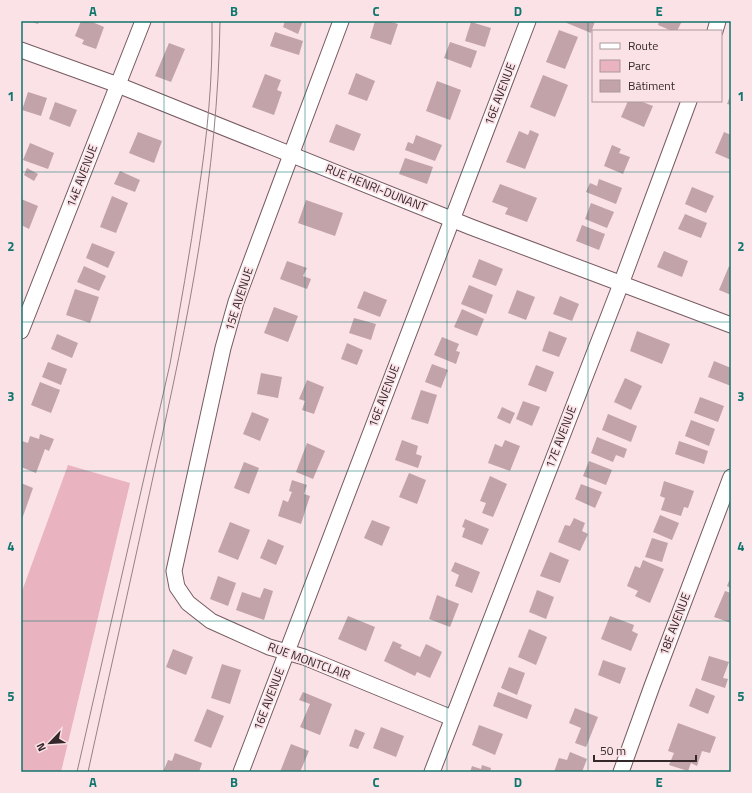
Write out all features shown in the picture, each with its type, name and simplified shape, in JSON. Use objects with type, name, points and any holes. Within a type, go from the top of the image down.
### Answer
[{"type":"street","name":"14E AVENUE","points":[[21,331],[143,21]]},
{"type":"street","name":"15E AVENUE","points":[[177,587],[174,571],[225,342],[236,302],[290,153],[341,21]]},
{"type":"street","name":"16E AVENUE","points":[[241,772],[528,21]]},
{"type":"street","name":"RUE HENRI-DUNANT","points":[[21,50],[118,85],[452,219],[731,325]]},
{"type":"street","name":"17E AVENUE","points":[[432,772],[621,284],[689,102]]},
{"type":"street","name":"18E AVENUE","points":[[621,772],[664,653],[731,477]]},
{"type":"street","name":"RUE MONTCLAIR","points":[[177,587],[188,603],[211,621],[269,647],[304,657],[452,718]]},
{"type":"green space","points":[[68,465],[130,483],[61,772],[21,772],[21,594]]},
{"type":"building","points":[[29,21],[39,21],[38,24]]},
{"type":"building","points":[[81,21],[90,21],[104,27],[96,49],[82,44],[84,40],[75,36]]},
{"type":"building","points":[[285,21],[303,21],[298,34],[283,27]]},
{"type":"building","points":[[375,21],[388,21],[398,24],[391,45],[370,38]]},
{"type":"building","points":[[562,21],[595,21],[591,33]]},
{"type":"building","points":[[659,21],[682,21],[678,30],[670,30],[658,25]]},
{"type":"building","points":[[471,22],[491,28],[485,47],[465,41]]},
{"type":"building","points":[[559,30],[578,37],[565,69],[546,62]]},
{"type":"building","points":[[275,32],[303,41],[299,55],[270,46]]},
{"type":"building","points":[[450,42],[477,51],[471,68],[444,58]]},
{"type":"building","points":[[169,43],[185,49],[171,82],[155,76]]},
{"type":"building","points":[[356,73],[375,81],[367,101],[348,94]]},
{"type":"building","points":[[265,74],[281,80],[277,90],[282,92],[274,115],[252,107]]},
{"type":"building","points":[[543,75],[568,85],[555,117],[530,107]]},
{"type":"building","points":[[437,81],[461,90],[450,120],[426,111]]},
{"type":"building","points":[[28,92],[47,98],[41,116],[22,110]]},
{"type":"building","points":[[731,94],[731,105],[727,104]]},
{"type":"building","points":[[55,102],[77,110],[70,127],[49,119]]},
{"type":"building","points":[[628,102],[643,102],[653,106],[644,127],[621,117]]},
{"type":"building","points":[[336,124],[361,134],[354,151],[329,142]]},
{"type":"building","points":[[530,130],[539,134],[525,169],[506,162],[519,131],[528,135]]},
{"type":"building","points":[[138,132],[162,141],[154,163],[129,153]]},
{"type":"building","points":[[724,132],[731,135],[731,160],[715,153]]},
{"type":"building","points":[[416,135],[442,145],[435,161],[405,150],[408,142],[413,144]]},
{"type":"building","points":[[30,143],[54,153],[48,169],[23,160]]},
{"type":"building","points":[[612,145],[621,149],[619,153],[630,157],[623,174],[604,166]]},
{"type":"building","points":[[405,158],[433,167],[427,184],[399,174]]},
{"type":"building","points":[[27,168],[38,174],[34,181],[24,175]]},
{"type":"building","points":[[120,171],[140,180],[135,192],[114,184]]},
{"type":"building","points":[[599,179],[622,188],[616,204],[586,192],[590,183],[597,186]]},
{"type":"building","points":[[500,184],[537,198],[527,222],[505,214],[508,208],[492,202]]},
{"type":"building","points":[[692,187],[714,196],[706,213],[685,204]]},
{"type":"building","points":[[112,196],[128,203],[116,233],[100,227]]},
{"type":"building","points":[[21,199],[38,206],[29,229],[21,225]]},
{"type":"building","points":[[306,200],[343,213],[335,236],[298,223]]},
{"type":"building","points":[[591,203],[614,212],[607,228],[585,219]]},
{"type":"building","points":[[685,214],[707,223],[701,238],[678,229]]},
{"type":"building","points":[[582,225],[605,234],[599,250],[576,241]]},
{"type":"building","points":[[92,243],[115,252],[108,268],[86,258]]},
{"type":"building","points":[[664,251],[688,261],[682,277],[657,267]]},
{"type":"building","points":[[479,259],[503,269],[496,286],[472,277]]},
{"type":"building","points":[[287,261],[307,268],[303,276],[311,279],[307,289],[280,279]]},
{"type":"building","points":[[84,266],[106,276],[99,291],[77,282]]},
{"type":"building","points":[[729,266],[731,267],[731,295],[719,290]]},
{"type":"building","points":[[469,285],[493,295],[486,314],[461,304]]},
{"type":"building","points":[[75,289],[99,297],[90,323],[66,315]]},
{"type":"building","points":[[517,290],[535,297],[526,320],[508,313]]},
{"type":"building","points":[[364,291],[387,300],[380,317],[357,308]]},
{"type":"building","points":[[560,296],[579,304],[572,321],[553,314]]},
{"type":"building","points":[[274,307],[298,316],[288,342],[264,333]]},
{"type":"building","points":[[462,309],[484,319],[477,336],[454,327]]},
{"type":"building","points":[[354,318],[376,324],[371,340],[349,333]]},
{"type":"building","points":[[549,331],[567,338],[559,357],[542,351]]},
{"type":"building","points":[[637,331],[670,344],[662,364],[630,351]]},
{"type":"building","points":[[57,334],[78,343],[72,358],[51,349]]},
{"type":"building","points":[[442,337],[459,344],[456,351],[460,352],[456,364],[434,355]]},
{"type":"building","points":[[347,343],[363,350],[357,365],[341,359]]},
{"type":"building","points":[[714,361],[731,368],[731,386],[708,377]]},
{"type":"building","points":[[48,362],[67,369],[61,385],[42,377]]},
{"type":"building","points":[[432,364],[448,370],[441,388],[425,382]]},
{"type":"building","points":[[536,365],[554,372],[546,392],[528,385]]},
{"type":"building","points":[[261,373],[282,377],[278,398],[257,394]]},
{"type":"building","points":[[625,378],[642,386],[631,410],[614,402]]},
{"type":"building","points":[[307,380],[324,387],[314,414],[302,410],[305,401],[299,399]]},
{"type":"building","points":[[40,382],[60,390],[51,413],[31,405]]},
{"type":"building","points":[[421,390],[437,395],[428,424],[411,419]]},
{"type":"building","points":[[700,397],[724,406],[718,422],[694,413]]},
{"type":"building","points":[[523,401],[540,407],[532,426],[516,419]]},
{"type":"building","points":[[502,407],[515,413],[510,424],[497,418]]},
{"type":"building","points":[[252,412],[269,419],[260,441],[243,434]]},
{"type":"building","points":[[608,414],[637,426],[631,442],[602,430]]},
{"type":"building","points":[[691,420],[715,429],[709,446],[685,436]]},
{"type":"building","points":[[40,434],[54,439],[49,451],[45,449],[36,473],[21,467],[21,444],[22,441],[28,443],[30,436],[39,439]]},
{"type":"building","points":[[597,437],[627,449],[624,458],[616,455],[613,462],[591,453]]},
{"type":"building","points":[[402,440],[418,446],[416,454],[422,456],[418,468],[395,460]]},
{"type":"building","points":[[505,440],[520,446],[510,471],[488,463],[495,444],[502,447]]},
{"type":"building","points":[[679,441],[708,451],[704,464],[675,454]]},
{"type":"building","points":[[307,443],[325,451],[313,479],[296,472]]},
{"type":"building","points":[[589,461],[612,470],[606,485],[583,476]]},
{"type":"building","points":[[244,462],[259,468],[249,494],[234,488]]},
{"type":"building","points":[[409,473],[426,480],[417,504],[399,497]]},
{"type":"building","points":[[490,476],[507,484],[493,517],[482,513],[486,503],[480,501]]},
{"type":"building","points":[[292,480],[307,485],[304,494],[310,496],[301,524],[278,516],[283,500],[288,502],[292,492],[289,491]]},
{"type":"building","points":[[664,481],[694,491],[688,508],[684,507],[681,516],[661,510],[665,498],[660,496]]},
{"type":"building","points":[[21,483],[33,488],[22,519],[21,519]]},
{"type":"building","points":[[581,484],[602,492],[595,508],[575,499]]},
{"type":"building","points":[[660,515],[679,523],[672,540],[653,532]]},
{"type":"building","points":[[574,518],[585,523],[582,531],[588,534],[580,551],[558,542],[565,525],[570,526]]},
{"type":"building","points":[[465,519],[489,529],[482,545],[462,537],[465,528],[462,527]]},
{"type":"building","points":[[372,520],[390,527],[382,546],[364,538]]},
{"type":"building","points":[[230,522],[250,530],[238,560],[218,552]]},
{"type":"building","points":[[652,538],[668,543],[662,562],[645,557]]},
{"type":"building","points":[[268,539],[284,546],[276,565],[260,558]]},
{"type":"building","points":[[550,552],[569,560],[560,583],[540,576]]},
{"type":"building","points":[[643,560],[664,569],[650,603],[635,596],[638,591],[627,586],[635,566],[640,568]]},
{"type":"building","points":[[455,562],[480,572],[472,593],[455,586],[459,575],[451,571]]},
{"type":"building","points":[[218,576],[236,583],[228,606],[210,599]]},
{"type":"building","points":[[731,576],[731,588],[727,586]]},
{"type":"building","points":[[264,588],[273,591],[264,620],[236,610],[242,592],[260,598]]},
{"type":"building","points":[[537,590],[554,597],[546,619],[529,612]]},
{"type":"building","points":[[725,591],[731,593],[731,623],[714,617]]},
{"type":"building","points":[[437,595],[459,604],[450,627],[429,619]]},
{"type":"building","points":[[348,616],[375,627],[366,651],[338,639]]},
{"type":"building","points":[[610,616],[634,625],[632,631],[638,634],[631,651],[601,639]]},
{"type":"building","points":[[529,629],[547,637],[536,665],[518,657]]},
{"type":"building","points":[[393,641],[402,645],[400,648],[420,657],[426,644],[442,652],[430,678],[417,672],[415,676],[384,661]]},
{"type":"building","points":[[173,649],[193,657],[186,675],[166,667]]},
{"type":"building","points":[[709,656],[729,662],[723,678],[728,679],[725,688],[701,680]]},
{"type":"building","points":[[603,660],[626,668],[620,684],[598,675]]},
{"type":"building","points":[[222,664],[241,670],[230,704],[211,698]]},
{"type":"building","points":[[509,667],[525,673],[517,695],[501,688]]},
{"type":"building","points":[[696,688],[715,696],[708,714],[689,706]]},
{"type":"building","points":[[303,692],[332,704],[320,735],[300,727],[310,704],[299,700]]},
{"type":"building","points":[[498,692],[532,705],[527,719],[493,706]]},
{"type":"building","points":[[575,708],[598,717],[586,747],[575,743],[581,728],[569,723]]},
{"type":"building","points":[[207,709],[224,716],[211,748],[194,741]]},
{"type":"building","points":[[678,723],[716,737],[710,753],[702,751],[697,766],[691,763],[688,771],[669,765],[674,753],[668,751]]},
{"type":"building","points":[[479,725],[503,734],[495,755],[472,745]]},
{"type":"building","points":[[381,727],[404,736],[396,757],[373,748]]},
{"type":"building","points":[[355,729],[365,733],[358,749],[349,746]]},
{"type":"building","points":[[291,744],[309,751],[300,772],[280,772]]},
{"type":"building","points":[[570,752],[587,759],[582,772],[554,772],[559,758],[567,760]]},
{"type":"building","points":[[175,753],[202,763],[199,772],[163,772],[168,760],[172,761]]},
{"type":"building","points":[[482,765],[491,768],[490,772],[470,772],[472,766],[481,769]]},
{"type":"tram line","points":[[77,772],[170,364],[192,238],[204,152],[209,109],[212,21]]},
{"type":"tram line","points":[[88,772],[190,302],[214,135],[220,21]]}]
